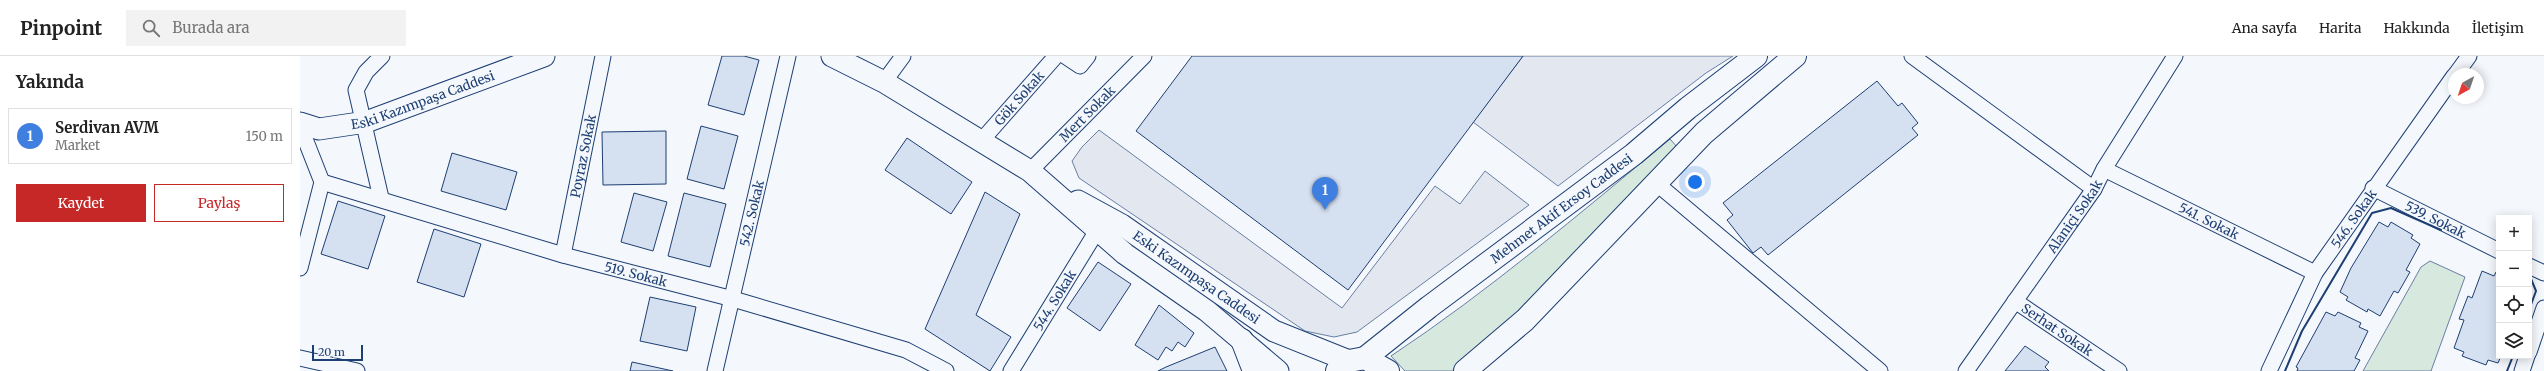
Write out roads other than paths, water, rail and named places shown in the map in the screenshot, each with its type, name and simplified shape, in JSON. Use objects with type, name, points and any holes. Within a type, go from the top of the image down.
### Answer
[{"type":"main road","name":"Mehmet Akif Ersoy Caddesi","points":[[1350,363],[1429,307],[1634,154],[1688,108],[1756,56]]},
{"type":"main road","points":[[1466,371],[1525,320],[1704,133],[1795,56]]},
{"type":"main road","points":[[1486,371],[1525,320]]},
{"type":"main road","points":[[1242,340],[1254,371]]},
{"type":"main road","points":[[1350,363],[1388,371]]},
{"type":"street","points":[[381,198],[362,123],[356,90],[366,72],[382,56]]},
{"type":"street","name":"Eski Kazımpaşa Caddesi","points":[[300,123],[319,129],[362,123],[437,97],[544,56]]},
{"type":"street","name":"Poyraz Sokak","points":[[562,255],[603,56]]},
{"type":"street","name":"542. Sokak","points":[[715,371],[733,299],[788,56]]},
{"type":"street","name":"Eski Kazımpaşa Caddesi","points":[[832,56],[884,82],[982,140],[1030,171],[1048,184],[1125,254],[1207,311],[1278,371]]},
{"type":"street","points":[[884,82],[903,56]]},
{"type":"street","name":"Gök Sokak","points":[[982,140],[1056,56]]},
{"type":"street","points":[[1065,56],[1084,61]]},
{"type":"street","name":"Mert Sokak","points":[[1030,171],[1144,56]]},
{"type":"street","name":"Alaniçi Sokak","points":[[1966,371],[2094,189],[2104,168],[2175,56]]},
{"type":"street","name":"546. Sokak","points":[[2460,68],[2469,56]]},
{"type":"street","points":[[1920,58],[2094,189]]},
{"type":"street","name":"546. Sokak","points":[[2269,371],[2315,273],[2373,188],[2448,85]]},
{"type":"street","points":[[300,126],[322,182],[300,268]]},
{"type":"street","name":"541. Sokak","points":[[2104,168],[2315,273]]},
{"type":"street","name":"519. Sokak","points":[[322,182],[381,198],[562,255],[733,299],[906,350],[946,371]]},
{"type":"street","points":[[1656,183],[1880,371]]},
{"type":"street","name":"Eski Kazımpaşa Caddesi","points":[[1048,184],[1122,225],[1274,331],[1350,363]]},
{"type":"street","name":"539. Sokak","points":[[2373,188],[2496,250]]},
{"type":"street","name":"544. Sokak","points":[[1011,371],[1098,229]]},
{"type":"street","points":[[2532,267],[2544,273]]},
{"type":"street","name":"Serhat Sokak","points":[[2015,301],[2119,371]]},
{"type":"street","points":[[2532,343],[2544,308]]},
{"type":"street","points":[[300,358],[357,371]]},
{"type":"street","points":[[2522,371],[2527,359]]},
{"type":"place","name":"Serdivan AVM","points":[[1325,210]]}]
